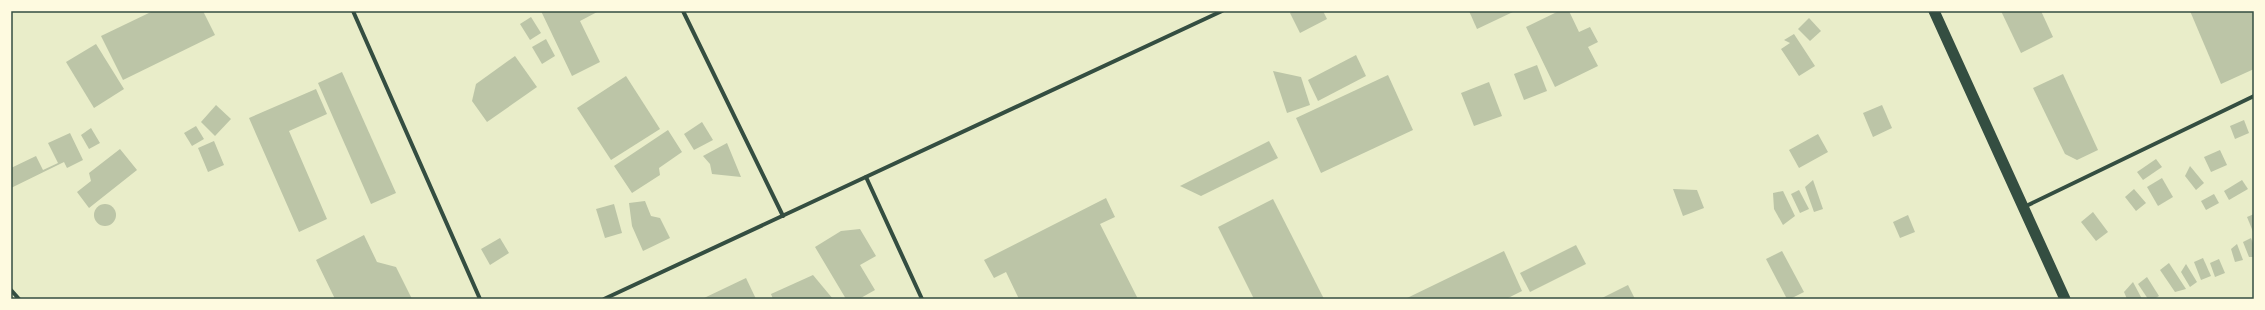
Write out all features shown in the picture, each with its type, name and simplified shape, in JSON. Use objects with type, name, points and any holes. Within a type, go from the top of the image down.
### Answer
[{"type":"highway","points":[[1934,11],[2065,299]]},
{"type":"street","points":[[353,11],[480,299]]},
{"type":"street","points":[[683,11],[783,216]]},
{"type":"street","points":[[604,299],[1222,11]]},
{"type":"street","points":[[2024,208],[2254,96]]},
{"type":"street","points":[[866,177],[922,299]]},
{"type":"street","points":[[11,290],[19,299]]},
{"type":"building","points":[[153,11],[203,11],[215,35],[123,80],[101,36]]},
{"type":"building","points":[[541,11],[599,11],[580,21],[600,62],[572,76]]},
{"type":"building","points":[[1293,11],[1323,11],[1327,19],[1300,33],[1290,13]]},
{"type":"building","points":[[1469,11],[1515,11],[1477,29]]},
{"type":"building","points":[[1559,11],[1569,11],[1579,32],[1590,27],[1598,42],[1588,47],[1598,66],[1555,87],[1526,27]]},
{"type":"building","points":[[2001,11],[2041,11],[2053,37],[2021,53]]},
{"type":"building","points":[[2190,11],[2254,11],[2254,69],[2221,84]]},
{"type":"building","points":[[531,17],[541,33],[530,40],[520,24]]},
{"type":"building","points":[[1809,18],[1821,31],[1810,41],[1798,29]]},
{"type":"building","points":[[1794,34],[1815,66],[1799,76],[1781,49],[1790,43],[1784,40]]},
{"type":"building","points":[[546,39],[555,56],[542,64],[532,47]]},
{"type":"building","points":[[96,44],[124,89],[94,108],[66,62]]},
{"type":"building","points":[[1356,55],[1366,76],[1318,101],[1308,80]]},
{"type":"building","points":[[515,56],[537,87],[487,122],[472,101],[476,84]]},
{"type":"building","points":[[1537,65],[1547,91],[1524,100],[1514,74]]},
{"type":"building","points":[[1273,71],[1301,77],[1310,105],[1287,113]]},
{"type":"building","points":[[342,72],[396,193],[371,204],[318,83]]},
{"type":"building","points":[[2063,74],[2098,150],[2077,160],[2065,154],[2033,88]]},
{"type":"building","points":[[1388,75],[1413,130],[1321,173],[1296,118]]},
{"type":"building","points":[[626,76],[660,129],[611,160],[577,108]]},
{"type":"building","points":[[1489,82],[1502,116],[1474,126],[1461,93]]},
{"type":"building","points":[[316,89],[327,114],[289,131],[327,219],[299,232],[249,118]]},
{"type":"building","points":[[216,105],[231,119],[215,136],[201,122]]},
{"type":"building","points":[[1882,105],[1892,128],[1873,137],[1863,113]]},
{"type":"building","points":[[2244,120],[2249,133],[2235,139],[2230,126]]},
{"type":"building","points":[[702,122],[713,140],[694,150],[684,134]]},
{"type":"building","points":[[196,126],[204,139],[192,146],[184,133]]},
{"type":"building","points":[[91,128],[100,143],[89,149],[81,135]]},
{"type":"building","points":[[668,130],[682,152],[659,168],[660,175],[632,193],[614,166]]},
{"type":"building","points":[[70,133],[83,160],[67,168],[64,162],[11,188],[11,168],[36,156],[43,170],[58,163],[48,143]]},
{"type":"building","points":[[1818,134],[1828,152],[1799,168],[1789,150]]},
{"type":"building","points":[[214,141],[224,165],[208,172],[198,148]]},
{"type":"building","points":[[1269,141],[1278,158],[1201,196],[1180,186]]},
{"type":"building","points":[[727,143],[741,177],[712,174],[710,164],[703,156]]},
{"type":"building","points":[[120,149],[137,170],[89,208],[77,192],[91,181],[89,173]]},
{"type":"building","points":[[2220,150],[2227,165],[2211,172],[2204,157]]},
{"type":"building","points":[[2156,159],[2162,167],[2143,180],[2137,172]]},
{"type":"building","points":[[2190,166],[2204,183],[2196,190],[2185,176]]},
{"type":"building","points":[[2162,178],[2173,197],[2158,206],[2147,187]]},
{"type":"building","points":[[1813,180],[1823,209],[1814,212],[1805,187]]},
{"type":"building","points":[[2242,180],[2248,189],[2229,200],[2224,191]]},
{"type":"building","points":[[1673,189],[1697,190],[1704,208],[1683,216]]},
{"type":"building","points":[[2134,189],[2146,203],[2136,211],[2125,197]]},
{"type":"building","points":[[1799,190],[1809,209],[1800,213],[1791,194]]},
{"type":"building","points":[[1783,191],[1795,216],[1783,225],[1774,209],[1773,193]]},
{"type":"building","points":[[2214,194],[2219,203],[2206,210],[2201,201]]},
{"type":"building","points":[[1106,198],[1115,217],[1100,224],[1138,299],[1019,299],[1006,272],[994,278],[984,260]]},
{"type":"building","points":[[1273,199],[1324,299],[1254,299],[1218,227]]},
{"type":"building","points":[[645,201],[651,216],[660,218],[670,238],[643,251],[632,226],[629,203]]},
{"type":"building","points":[[105,204],[113,207],[116,215],[113,223],[105,226],[97,223],[94,215],[97,207]]},
{"type":"building","points":[[614,204],[622,233],[605,238],[596,209]]},
{"type":"building","points":[[2093,212],[2108,232],[2096,241],[2081,222]]},
{"type":"building","points":[[2254,214],[2254,234],[2247,217]]},
{"type":"building","points":[[1908,215],[1915,232],[1900,238],[1893,222]]},
{"type":"building","points":[[860,229],[876,256],[860,265],[875,290],[859,299],[846,299],[815,247],[841,231]]},
{"type":"building","points":[[364,235],[377,262],[396,267],[412,299],[335,299],[316,260]]},
{"type":"building","points":[[500,238],[509,253],[490,265],[481,249]]},
{"type":"building","points":[[2251,238],[2254,246],[2254,257],[2249,257],[2243,242]]},
{"type":"building","points":[[2237,244],[2243,260],[2235,262],[2231,249]]},
{"type":"building","points":[[1576,245],[1586,264],[1530,292],[1520,273]]},
{"type":"building","points":[[1504,251],[1522,291],[1506,299],[1405,299]]},
{"type":"building","points":[[1782,251],[1804,292],[1790,299],[1787,299],[1766,259]]},
{"type":"building","points":[[2203,258],[2211,276],[2201,280],[2194,262]]},
{"type":"building","points":[[2219,259],[2225,273],[2215,277],[2210,263]]},
{"type":"building","points":[[2169,263],[2186,289],[2175,292],[2160,270]]},
{"type":"building","points":[[2186,264],[2197,282],[2190,287],[2181,272]]},
{"type":"building","points":[[813,275],[833,299],[773,299],[771,294]]},
{"type":"building","points":[[2147,277],[2159,296],[2154,299],[2148,299],[2138,284]]},
{"type":"building","points":[[746,278],[756,299],[702,299]]},
{"type":"building","points":[[2133,282],[2142,299],[2127,299],[2124,292]]},
{"type":"building","points":[[1628,285],[1635,299],[1600,299]]}]
